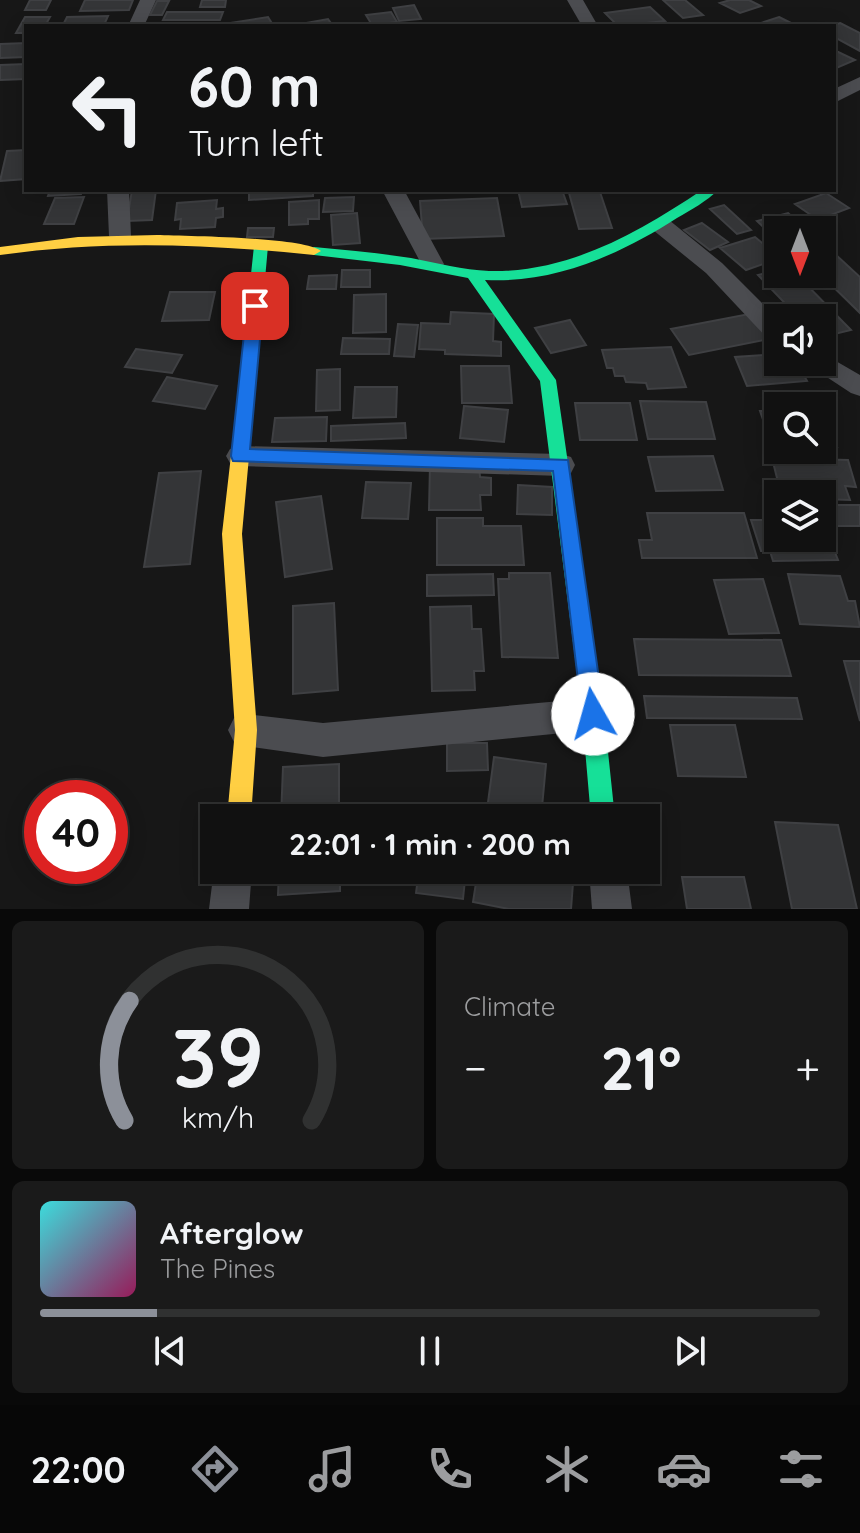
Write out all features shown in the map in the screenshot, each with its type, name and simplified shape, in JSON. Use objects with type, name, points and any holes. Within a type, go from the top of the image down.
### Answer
[{"type":"street","points":[[137,24],[148,0]]},
{"type":"street","points":[[575,0],[589,24]]},
{"type":"street","points":[[118,192],[120,236]]},
{"type":"street","points":[[394,192],[432,264]]},
{"type":"street","points":[[0,251],[120,236],[261,246],[432,264],[473,274],[520,274],[568,266],[635,241],[708,192]]},
{"type":"street","points":[[661,225],[714,268],[764,320]]},
{"type":"street","points":[[240,804],[246,730],[232,534],[261,246]]},
{"type":"street","points":[[473,274],[548,380],[593,714],[602,804]]},
{"type":"street","points":[[836,369],[855,378]]},
{"type":"street","points":[[240,456],[561,465]]},
{"type":"street","points":[[246,730],[323,740],[593,714]]},
{"type":"street","points":[[229,909],[232,884]]},
{"type":"street","points":[[609,884],[612,909]]},
{"type":"building","points":[[30,0],[51,0],[46,10],[25,10]]},
{"type":"building","points":[[85,0],[133,0],[129,10],[80,11]]},
{"type":"building","points":[[202,0],[226,0],[225,7],[200,7]]},
{"type":"building","points":[[663,0],[685,0],[703,15],[683,18]]},
{"type":"building","points":[[749,0],[761,6],[740,13],[720,3]]},
{"type":"building","points":[[157,1],[169,1],[162,15],[150,15]]},
{"type":"building","points":[[414,5],[421,19],[399,21],[393,8]]},
{"type":"building","points":[[650,7],[665,21],[616,24],[605,13]]},
{"type":"building","points":[[167,12],[223,12],[220,20],[163,20]]},
{"type":"building","points":[[391,12],[397,22],[371,24],[366,15]]},
{"type":"building","points":[[108,16],[104,24],[64,24],[67,17]]},
{"type":"building","points":[[25,17],[50,17],[46,24],[24,24],[24,33],[16,33]]},
{"type":"building","points":[[268,17],[272,24],[224,24]]},
{"type":"building","points":[[779,17],[793,24],[758,24]]},
{"type":"building","points":[[328,19],[332,24],[300,24]]},
{"type":"building","points":[[840,23],[860,33],[860,51],[836,38],[836,24]]},
{"type":"building","points":[[24,43],[24,57],[0,58],[0,44]]},
{"type":"building","points":[[836,51],[855,60],[836,68]]},
{"type":"building","points":[[24,64],[24,79],[0,80],[0,65]]},
{"type":"building","points":[[24,150],[24,179],[0,181],[7,151]]},
{"type":"building","points":[[49,192],[82,192],[81,194],[48,196]]},
{"type":"building","points":[[132,192],[156,192],[152,220],[127,221]]},
{"type":"building","points":[[249,192],[313,192],[313,196],[249,200]]},
{"type":"building","points":[[518,192],[563,192],[567,204],[522,207]]},
{"type":"building","points":[[600,192],[612,228],[579,229],[569,193]]},
{"type":"building","points":[[826,193],[849,208],[828,216],[812,216],[795,204]]},
{"type":"building","points":[[84,197],[74,224],[44,224],[55,198]]},
{"type":"building","points":[[354,197],[353,211],[323,212],[325,198]]},
{"type":"building","points":[[497,198],[504,236],[423,239],[420,201]]},
{"type":"building","points":[[217,200],[216,209],[223,208],[223,217],[216,218],[215,227],[180,229],[181,219],[175,220],[177,203]]},
{"type":"building","points":[[319,200],[319,219],[308,219],[308,224],[289,225],[289,202]]},
{"type":"building","points":[[724,205],[751,230],[737,234],[710,209]]},
{"type":"building","points":[[357,213],[360,243],[333,245],[331,215]]},
{"type":"building","points":[[702,223],[728,242],[710,250],[684,230]]},
{"type":"building","points":[[248,228],[274,228],[273,237],[247,237]]},
{"type":"building","points":[[755,237],[764,244],[764,264],[746,270],[720,248]]},
{"type":"building","points":[[836,255],[860,277],[860,313],[834,288]]},
{"type":"building","points":[[342,270],[370,270],[370,287],[341,287]]},
{"type":"building","points":[[337,275],[336,289],[307,289],[309,276]]},
{"type":"building","points":[[770,288],[810,288],[825,304],[786,304]]},
{"type":"building","points":[[170,292],[215,292],[209,320],[162,321]]},
{"type":"building","points":[[386,294],[386,332],[353,333],[354,295]]},
{"type":"building","points":[[451,312],[494,314],[493,341],[501,342],[501,356],[445,354],[445,350],[419,349],[421,323],[450,324]]},
{"type":"building","points":[[749,314],[764,333],[764,340],[689,355],[671,329]]},
{"type":"building","points":[[836,315],[851,330],[836,334]]},
{"type":"building","points":[[570,320],[586,345],[551,353],[535,328]]},
{"type":"building","points":[[398,324],[418,325],[414,357],[394,356]]},
{"type":"building","points":[[343,338],[390,339],[389,354],[341,354]]},
{"type":"building","points":[[671,347],[686,387],[648,389],[646,383],[626,382],[624,376],[615,376],[613,368],[607,368],[602,350]]},
{"type":"building","points":[[136,349],[182,355],[172,373],[125,367]]},
{"type":"building","points":[[764,355],[764,376],[804,376],[807,381],[747,386],[735,357]]},
{"type":"building","points":[[461,366],[509,366],[512,403],[462,403]]},
{"type":"building","points":[[340,369],[340,410],[316,411],[317,370]]},
{"type":"building","points":[[167,377],[217,386],[205,409],[153,401]]},
{"type":"building","points":[[355,387],[397,387],[396,417],[353,418]]},
{"type":"building","points":[[640,401],[706,402],[715,439],[648,439]]},
{"type":"building","points":[[575,403],[630,403],[637,440],[580,440]]},
{"type":"building","points":[[464,406],[508,410],[504,442],[460,438]]},
{"type":"building","points":[[327,417],[326,441],[272,442],[275,418]]},
{"type":"building","points":[[405,423],[406,438],[331,441],[331,426]]},
{"type":"building","points":[[713,456],[723,490],[656,491],[648,457]]},
{"type":"building","points":[[836,460],[848,460],[856,487],[845,486],[850,500],[836,500],[836,480],[778,480],[774,464],[836,464]]},
{"type":"building","points":[[430,465],[479,466],[480,477],[491,478],[491,495],[480,495],[481,510],[429,510]]},
{"type":"building","points":[[201,471],[190,564],[144,567],[159,473]]},
{"type":"building","points":[[366,482],[411,483],[408,519],[362,518]]},
{"type":"building","points":[[518,485],[552,487],[552,515],[517,514]]},
{"type":"building","points":[[321,496],[332,569],[285,577],[276,502]]},
{"type":"building","points":[[836,505],[860,505],[860,526],[836,526]]},
{"type":"building","points":[[647,513],[744,513],[757,558],[642,558],[639,540],[652,540]]},
{"type":"building","points":[[437,518],[483,518],[483,526],[521,526],[524,565],[437,565]]},
{"type":"building","points":[[751,520],[764,520],[764,551],[761,551]]},
{"type":"building","points":[[770,552],[835,552],[838,560],[773,561]]},
{"type":"building","points":[[509,573],[550,573],[558,658],[502,657],[498,579],[509,579]]},
{"type":"building","points":[[493,574],[494,595],[427,596],[427,575]]},
{"type":"building","points":[[788,574],[840,576],[848,601],[855,601],[860,627],[800,624]]},
{"type":"building","points":[[763,579],[779,633],[729,634],[714,580]]},
{"type":"building","points":[[334,603],[338,690],[293,694],[293,606]]},
{"type":"building","points":[[471,606],[472,629],[481,629],[484,671],[474,671],[475,690],[432,691],[430,607]]},
{"type":"building","points":[[634,639],[781,640],[791,676],[639,675]]},
{"type":"building","points":[[844,661],[860,661],[860,721]]},
{"type":"building","points":[[644,696],[797,698],[802,719],[647,718]]},
{"type":"building","points":[[670,725],[735,725],[746,777],[678,776]]},
{"type":"building","points":[[447,743],[487,743],[488,770],[447,771]]},
{"type":"building","points":[[494,757],[546,764],[542,804],[488,804]]},
{"type":"building","points":[[339,764],[339,804],[282,804],[283,767]]},
{"type":"building","points":[[775,822],[838,825],[857,909],[792,909]]},
{"type":"building","points":[[682,877],[744,877],[751,909],[687,909]]},
{"type":"building","points":[[278,884],[340,884],[340,891],[278,895]]},
{"type":"building","points":[[417,884],[465,884],[463,899],[416,893]]},
{"type":"building","points":[[476,884],[573,884],[571,909],[509,909],[473,902]]},
{"type":"traffic: fast","points":[[314,251],[400,261],[461,273],[491,276],[522,274],[551,269],[607,251],[660,223],[708,192]]},
{"type":"traffic: fast","points":[[249,368],[261,246]]},
{"type":"traffic: fast","points":[[473,274],[548,380],[593,714],[602,804]]},
{"type":"traffic: slow","points":[[0,251],[118,240],[235,243],[314,251]]},
{"type":"traffic: slow","points":[[240,804],[246,730],[232,534],[249,368]]},
{"type":"route","points":[[255,306],[240,456],[561,465],[593,714]]}]
